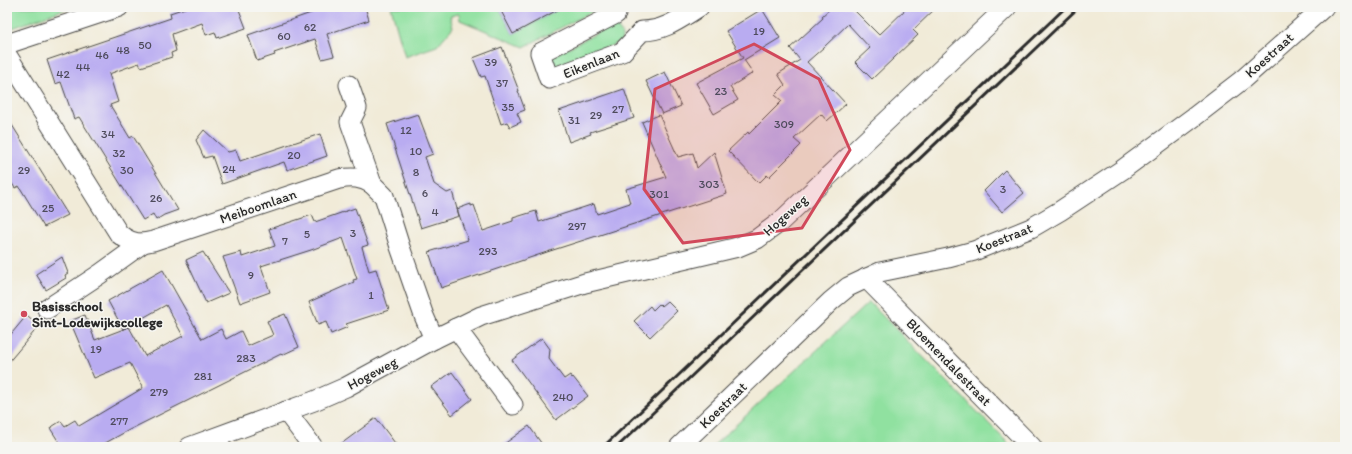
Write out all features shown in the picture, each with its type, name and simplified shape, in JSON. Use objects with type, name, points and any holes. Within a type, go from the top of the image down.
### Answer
[{"type":"street","points":[[7,44],[119,7]]},
{"type":"street","points":[[642,31],[652,31],[663,28],[699,7]]},
{"type":"street","name":"Hogeweg","points":[[189,447],[314,401],[346,387],[456,328],[482,316],[518,303],[585,283],[738,248],[757,240],[780,222],[1007,7]]},
{"type":"street","name":"Koestraat","points":[[679,447],[831,301],[848,287],[880,272],[974,252],[1031,228],[1060,211],[1122,170],[1242,80],[1324,7]]},
{"type":"street","name":"Eikenlaan","points":[[613,10],[628,26],[642,31],[622,52],[550,79],[540,53],[613,10]]},
{"type":"street","points":[[7,54],[119,234],[133,243],[143,243]]},
{"type":"street","name":"Meiboomlaan","points":[[349,85],[357,108],[350,122],[372,184]]},
{"type":"street","name":"Meiboomlaan","points":[[47,309],[143,243],[153,241],[339,178],[359,177],[372,184],[384,196],[400,247],[434,340]]},
{"type":"street","name":"Bloemendalestraat","points":[[866,278],[1032,447]]},
{"type":"street","points":[[456,328],[513,405]]},
{"type":"street","points":[[286,411],[313,447]]},
{"type":"highlighted area","points":[[754,44],[819,79],[850,150],[802,228],[683,243],[644,189],[655,89]]},
{"type":"green space","points":[[7,7],[71,7],[7,30]]},
{"type":"green space","points":[[391,7],[499,7],[513,34],[563,7],[596,7],[597,9],[524,47],[460,20],[459,14],[450,16],[453,27],[437,46],[405,57]]},
{"type":"green space","points":[[611,26],[619,29],[622,33],[621,42],[554,67],[551,59],[552,56]]},
{"type":"green space","points":[[869,302],[1012,447],[712,447]]},
{"type":"building","points":[[188,7],[238,7],[246,28],[217,38],[215,32],[206,35],[202,23],[172,34],[176,51],[171,53],[172,57],[141,67],[139,63],[109,74],[118,102],[110,105],[130,138],[133,136],[178,210],[164,215],[156,220],[153,214],[143,220],[79,117],[74,119],[61,82],[55,84],[47,60],[171,18],[170,13]]},
{"type":"building","points":[[328,7],[365,7],[369,20],[327,34],[334,56],[322,59],[315,39],[274,53],[275,55],[257,61],[248,35]]},
{"type":"building","points":[[499,7],[563,7],[513,34]]},
{"type":"building","points":[[832,7],[851,7],[879,35],[908,7],[937,7],[913,30],[918,35],[872,79],[855,62],[870,48],[848,24],[807,62],[846,104],[827,121],[821,114],[794,139],[801,145],[769,177],[767,175],[759,183],[728,151],[748,132],[749,134],[782,101],[775,95],[785,85],[778,74],[800,60],[790,48],[823,18],[822,16]]},
{"type":"building","points":[[762,9],[780,38],[744,60],[753,73],[730,87],[738,100],[714,114],[696,83],[743,58],[726,31]]},
{"type":"building","points":[[502,47],[525,110],[517,113],[521,122],[510,127],[507,122],[501,124],[485,76],[481,77],[473,58]]},
{"type":"building","points":[[665,72],[681,106],[662,114],[646,81]]},
{"type":"building","points":[[624,89],[634,118],[590,132],[591,134],[569,142],[559,111]]},
{"type":"building","points":[[418,114],[433,154],[425,157],[434,184],[447,193],[452,191],[459,216],[421,228],[387,124]]},
{"type":"building","points":[[659,115],[678,157],[693,153],[697,168],[714,152],[727,194],[441,288],[429,252],[468,240],[457,209],[471,204],[471,206],[474,205],[483,231],[513,221],[513,218],[536,211],[539,222],[594,204],[597,214],[630,203],[626,189],[666,177],[642,122]]},
{"type":"building","points":[[7,117],[68,215],[44,227],[19,186],[15,188],[7,176]]},
{"type":"building","points":[[204,130],[228,152],[236,150],[240,161],[320,134],[327,156],[287,170],[284,162],[222,184],[212,156],[204,158],[196,140]]},
{"type":"building","points":[[1005,170],[1024,193],[1002,212],[984,191]]},
{"type":"building","points":[[355,208],[368,245],[362,247],[369,271],[376,269],[389,310],[346,324],[348,327],[331,334],[326,322],[318,325],[309,302],[354,282],[353,280],[357,279],[343,238],[261,266],[270,292],[240,303],[223,257],[241,252],[242,257],[275,246],[269,229],[312,215],[315,222]]},
{"type":"building","points":[[203,252],[229,293],[206,303],[186,260]]},
{"type":"building","points":[[62,257],[68,273],[65,275],[66,278],[46,290],[36,274]]},
{"type":"building","points":[[163,270],[202,339],[221,329],[226,339],[241,331],[248,346],[273,335],[267,321],[285,314],[299,347],[282,355],[281,354],[98,447],[62,447],[50,428],[61,421],[65,426],[75,420],[79,426],[143,388],[130,363],[94,378],[70,321],[85,315],[95,340],[129,327],[145,356],[183,336],[166,305],[123,329],[108,301]]},
{"type":"building","points":[[667,301],[677,311],[650,337],[634,321],[650,306],[653,310],[659,304],[661,306]]},
{"type":"building","points":[[27,315],[39,326],[7,364],[7,339]]},
{"type":"building","points":[[542,338],[550,349],[549,359],[564,379],[570,375],[572,378],[573,377],[588,396],[556,420],[512,360]]},
{"type":"building","points":[[452,372],[472,399],[452,415],[431,387]]},
{"type":"building","points":[[376,418],[398,447],[337,447]]},
{"type":"building","points":[[529,426],[544,447],[500,447]]},
{"type":"railway","points":[[603,447],[1066,7]]},
{"type":"railway","points":[[617,447],[1079,7]]},
{"type":"place","name":"Basisschool Sint-Lodewijkscollege","points":[[24,314]]}]
